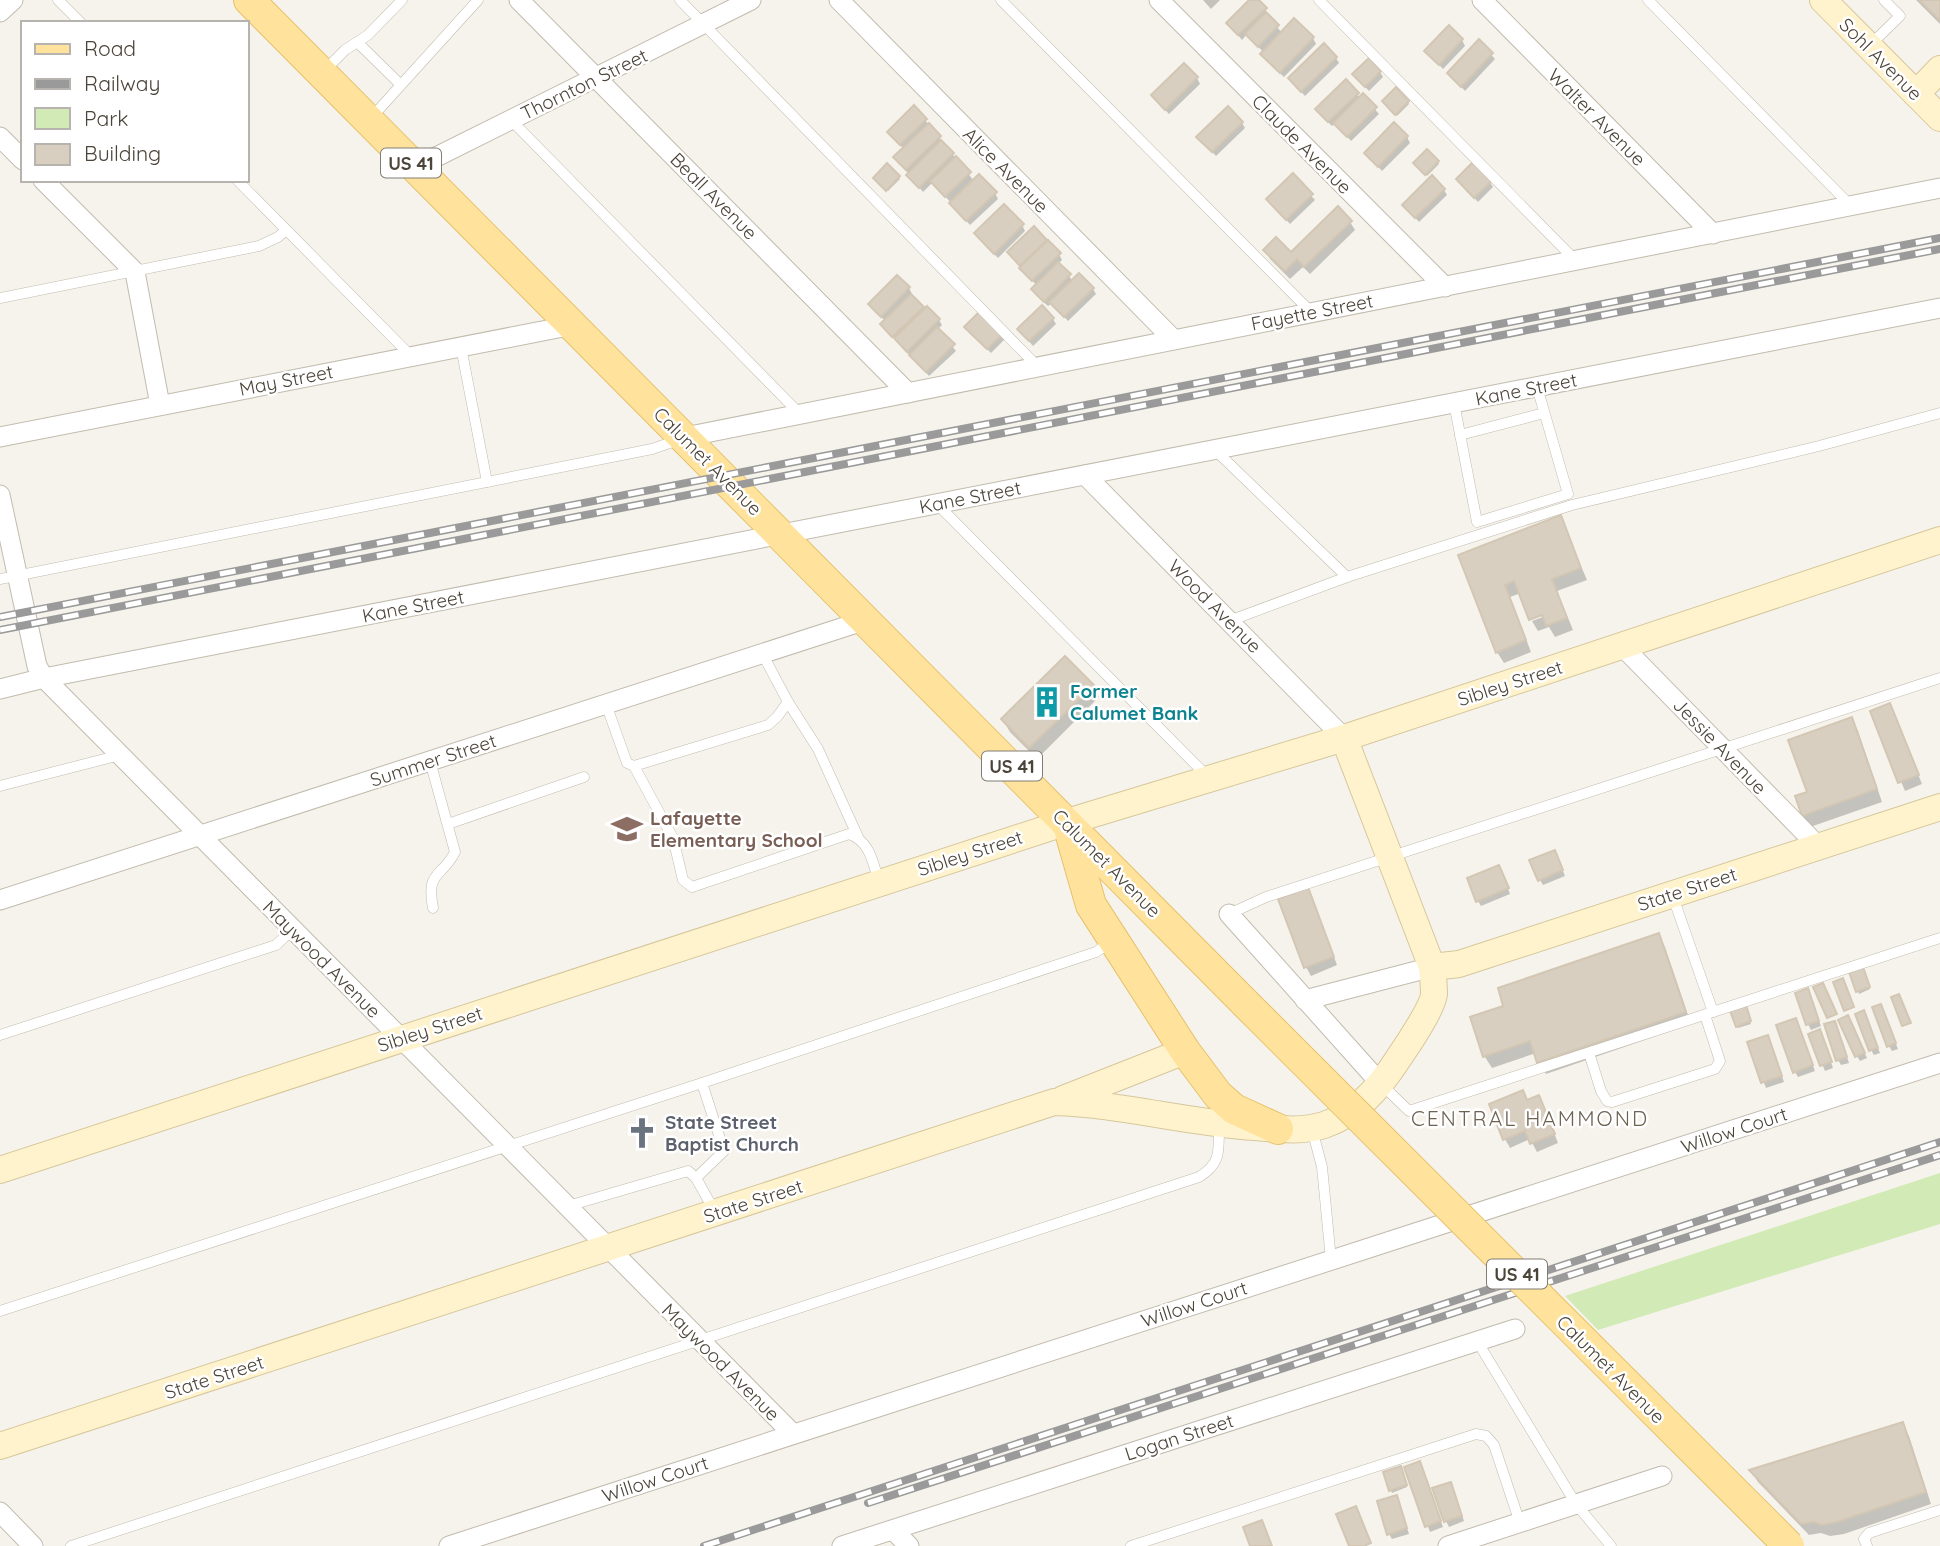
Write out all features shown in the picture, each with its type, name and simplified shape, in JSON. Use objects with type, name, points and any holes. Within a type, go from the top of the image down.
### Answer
[{"type":"main road","name":"Calumet Avenue","points":[[249,0],[1788,1546]]},
{"type":"main road","points":[[1067,822],[1091,905],[1185,1051],[1218,1095],[1234,1109],[1278,1129]]},
{"type":"street","points":[[0,12],[13,0]]},
{"type":"street","name":"Beall Avenue","points":[[519,0],[908,393]]},
{"type":"street","name":"Thornton Street","points":[[416,167],[751,0]]},
{"type":"street","name":"Alice Avenue","points":[[839,0],[1173,339]]},
{"type":"street","name":"Claude Avenue","points":[[1159,0],[1444,287]]},
{"type":"street","name":"Walter Avenue","points":[[1482,0],[1713,233]]},
{"type":"street","name":"Sohl Avenue","points":[[1823,0],[1940,118]]},
{"type":"street","points":[[1916,94],[1940,69]]},
{"type":"street","points":[[0,137],[21,158]]},
{"type":"street","points":[[45,182],[135,272],[160,405]]},
{"type":"street","name":"Fayette Street","points":[[684,438],[1940,188]]},
{"type":"street","name":"Kane Street","points":[[0,689],[44,678],[1940,308]]},
{"type":"street","name":"May Street","points":[[0,437],[573,325]]},
{"type":"street","name":"Wood Avenue","points":[[1085,475],[1344,738]]},
{"type":"street","name":"Maywood Avenue","points":[[0,495],[8,578],[37,666],[44,678],[793,1434]]},
{"type":"street","name":"Sibley Street","points":[[0,1170],[1067,822],[1344,738],[1940,540]]},
{"type":"street","name":"Summer Street","points":[[0,900],[866,620]]},
{"type":"street","name":"Jessie Avenue","points":[[1622,646],[1818,846]]},
{"type":"street","points":[[1344,738],[1433,967]]},
{"type":"street","name":"State Street","points":[[1306,1000],[1433,967],[1459,964],[1940,807]]},
{"type":"street","points":[[1228,914],[1381,1084]]},
{"type":"street","name":"State Street","points":[[0,1446],[1054,1102],[1090,1103],[1219,1125],[1312,1128],[1338,1119],[1363,1102],[1381,1084],[1434,996],[1433,967]]},
{"type":"street","points":[[1054,1102],[1185,1051]]},
{"type":"street","name":"Willow Court","points":[[449,1546],[1940,1063]]},
{"type":"street","name":"Logan Street","points":[[842,1546],[1515,1329]]},
{"type":"street","points":[[1448,1546],[1662,1476]]},
{"type":"street","points":[[0,1512],[33,1546]]},
{"type":"street","points":[[893,1530],[909,1546]]},
{"type":"lane","points":[[58,0],[79,21]]},
{"type":"lane","points":[[322,73],[345,50],[368,35],[402,0]]},
{"type":"lane","points":[[680,0],[1038,367]]},
{"type":"lane","points":[[1001,0],[1312,313]]},
{"type":"lane","points":[[1319,0],[1576,261]]},
{"type":"lane","points":[[1648,0],[1851,207]]},
{"type":"lane","points":[[1869,46],[1900,16],[1884,0]]},
{"type":"lane","points":[[369,120],[475,1]]},
{"type":"lane","points":[[357,42],[400,84]]},
{"type":"lane","points":[[511,120],[801,414]]},
{"type":"lane","points":[[239,182],[411,356]]},
{"type":"lane","points":[[0,298],[259,246],[286,230]]},
{"type":"lane","points":[[461,347],[487,482]]},
{"type":"lane","points":[[1536,387],[1572,505]]},
{"type":"lane","points":[[1454,403],[1479,535]]},
{"type":"lane","points":[[1460,435],[1544,413]]},
{"type":"lane","points":[[1229,621],[1347,577],[1572,505],[1819,446],[1940,413]]},
{"type":"lane","points":[[8,578],[652,449],[684,438]]},
{"type":"lane","points":[[1215,450],[1347,577]]},
{"type":"lane","points":[[1477,522],[1568,494]]},
{"type":"lane","points":[[936,504],[1209,778]]},
{"type":"lane","points":[[762,653],[788,702],[818,748],[858,837],[868,847],[880,883]]},
{"type":"lane","points":[[1228,914],[1266,897],[1940,678]]},
{"type":"lane","points":[[606,704],[626,763],[634,766],[768,725],[777,718],[788,702]]},
{"type":"lane","points":[[0,786],[120,755]]},
{"type":"lane","points":[[430,761],[455,852],[434,876],[430,889],[433,908]]},
{"type":"lane","points":[[634,766],[673,838],[683,880],[692,887],[842,834],[858,837]]},
{"type":"lane","points":[[447,824],[584,776]]},
{"type":"lane","points":[[1589,1053],[1601,1091],[1607,1101],[1612,1102],[1714,1069],[1720,1061],[1709,1013],[1672,894]]},
{"type":"lane","points":[[0,1035],[276,945],[293,929]]},
{"type":"lane","points":[[1381,1084],[1409,1111],[1940,938]]},
{"type":"lane","points":[[0,1311],[508,1147],[1096,952],[1114,940]]},
{"type":"lane","points":[[696,1178],[724,1152],[702,1083]]},
{"type":"lane","points":[[71,1546],[1199,1177],[1217,1160],[1219,1125]]},
{"type":"lane","points":[[1312,1128],[1322,1167],[1331,1260]]},
{"type":"lane","points":[[568,1206],[688,1171],[696,1178],[716,1213]]},
{"type":"lane","points":[[1477,1341],[1576,1504],[1611,1546]]},
{"type":"lane","points":[[1131,1546],[1476,1434],[1486,1436],[1493,1445],[1520,1522]]},
{"type":"lane","points":[[1867,1546],[1864,1539],[1869,1533],[1940,1510]]},
{"type":"green space","points":[[1940,1173],[1940,1224],[1598,1330],[1565,1296]]},
{"type":"building","points":[[1249,0],[1259,0],[1267,8],[1238,35],[1226,23]]},
{"type":"building","points":[[1919,0],[1940,0],[1940,20]]},
{"type":"building","points":[[1266,12],[1279,25],[1258,47],[1245,34]]},
{"type":"building","points":[[1294,18],[1314,37],[1280,73],[1260,54]]},
{"type":"building","points":[[1449,25],[1463,39],[1439,65],[1424,51]]},
{"type":"building","points":[[1479,39],[1493,53],[1461,87],[1447,73]]},
{"type":"building","points":[[1324,43],[1337,57],[1301,92],[1288,78]]},
{"type":"building","points":[[1369,58],[1381,71],[1365,87],[1352,74]]},
{"type":"building","points":[[1184,63],[1198,77],[1165,110],[1151,95]]},
{"type":"building","points":[[1346,79],[1359,93],[1328,122],[1315,109]]},
{"type":"building","points":[[1396,87],[1409,101],[1395,115],[1382,101]]},
{"type":"building","points":[[1363,93],[1377,107],[1347,137],[1333,123]]},
{"type":"building","points":[[914,105],[927,119],[900,145],[887,132]]},
{"type":"building","points":[[1228,106],[1243,122],[1212,152],[1196,137]]},
{"type":"building","points":[[1394,122],[1408,136],[1378,167],[1364,153]]},
{"type":"building","points":[[929,123],[941,136],[906,170],[893,157]]},
{"type":"building","points":[[941,140],[954,153],[919,188],[906,175]]},
{"type":"building","points":[[1427,149],[1439,161],[1425,175],[1413,163]]},
{"type":"building","points":[[956,156],[971,172],[945,197],[930,181]]},
{"type":"building","points":[[1473,162],[1492,181],[1474,198],[1456,179]]},
{"type":"building","points":[[887,163],[900,176],[886,191],[873,178]]},
{"type":"building","points":[[1293,173],[1313,194],[1286,220],[1266,199]]},
{"type":"building","points":[[979,174],[997,192],[966,221],[949,203]]},
{"type":"building","points":[[1432,175],[1445,189],[1415,218],[1402,205]]},
{"type":"building","points":[[1004,204],[1024,224],[994,254],[974,233]]},
{"type":"building","points":[[1338,206],[1352,221],[1304,267],[1297,259],[1285,271],[1263,250],[1276,237],[1291,252]]},
{"type":"building","points":[[1034,226],[1047,240],[1020,266],[1007,252]]},
{"type":"building","points":[[1048,240],[1061,253],[1032,281],[1019,268]]},
{"type":"building","points":[[1058,262],[1071,274],[1044,302],[1031,289]]},
{"type":"building","points":[[1079,273],[1094,288],[1064,317],[1049,302]]},
{"type":"building","points":[[897,275],[910,287],[881,317],[868,304]]},
{"type":"building","points":[[911,294],[924,307],[892,337],[880,324]]},
{"type":"building","points":[[1042,305],[1054,318],[1029,341],[1017,329]]},
{"type":"building","points":[[927,306],[940,319],[907,352],[894,338]]},
{"type":"building","points":[[982,309],[1005,332],[987,349],[964,327]]},
{"type":"building","points":[[937,327],[955,344],[926,372],[909,355]]},
{"type":"building","points":[[1561,515],[1581,568],[1552,579],[1567,618],[1546,626],[1542,615],[1529,620],[1514,581],[1505,585],[1526,640],[1496,653],[1458,555]]},
{"type":"building","name":"Former Calumet Bank","points":[[1065,656],[1094,685],[1029,748],[1001,719]]},
{"type":"building","points":[[1890,703],[1919,775],[1898,783],[1870,711]]},
{"type":"building","points":[[1852,717],[1877,789],[1802,816],[1795,796],[1807,792],[1788,740]]},
{"type":"building","points":[[1555,850],[1563,870],[1538,881],[1529,860]]},
{"type":"building","points":[[1499,865],[1509,888],[1476,902],[1467,878]]},
{"type":"building","points":[[1308,887],[1334,957],[1304,968],[1278,899]]},
{"type":"building","points":[[1659,933],[1686,1012],[1537,1063],[1530,1041],[1483,1057],[1470,1017],[1503,1006],[1498,988]]},
{"type":"building","points":[[1863,967],[1870,987],[1856,992],[1849,972]]},
{"type":"building","points":[[1843,978],[1854,1007],[1844,1011],[1833,982]]},
{"type":"building","points":[[1823,983],[1837,1014],[1827,1018],[1813,987]]},
{"type":"building","points":[[1808,988],[1819,1021],[1806,1025],[1795,993]]},
{"type":"building","points":[[1899,994],[1911,1023],[1902,1026],[1891,997]]},
{"type":"building","points":[[1881,1004],[1896,1043],[1887,1047],[1872,1007]]},
{"type":"building","points":[[1746,1005],[1751,1021],[1736,1027],[1730,1011]]},
{"type":"building","points":[[1864,1010],[1878,1048],[1869,1051],[1855,1014]]},
{"type":"building","points":[[1848,1015],[1865,1053],[1855,1057],[1838,1020]]},
{"type":"building","points":[[1796,1018],[1813,1065],[1793,1073],[1776,1025]]},
{"type":"building","points":[[1835,1021],[1847,1057],[1836,1061],[1824,1024]]},
{"type":"building","points":[[1820,1029],[1832,1062],[1820,1066],[1808,1034]]},
{"type":"building","points":[[1768,1035],[1782,1076],[1761,1083],[1747,1042]]},
{"type":"building","points":[[1523,1090],[1527,1100],[1539,1095],[1555,1134],[1530,1144],[1525,1131],[1503,1140],[1489,1104]]},
{"type":"building","points":[[1903,1422],[1926,1492],[1837,1522],[1822,1525],[1814,1522],[1801,1524],[1749,1470]]},
{"type":"building","points":[[1420,1461],[1441,1521],[1425,1527],[1404,1467]]},
{"type":"building","points":[[1401,1466],[1407,1485],[1389,1491],[1383,1472]]},
{"type":"building","points":[[1451,1482],[1462,1516],[1444,1522],[1432,1488]]},
{"type":"building","points":[[1397,1495],[1407,1528],[1387,1535],[1377,1501]]},
{"type":"building","points":[[1356,1506],[1371,1543],[1364,1546],[1349,1546],[1336,1514]]},
{"type":"building","points":[[1262,1520],[1272,1546],[1250,1546],[1243,1527]]},
{"type":"railway","points":[[0,617],[1940,238]]},
{"type":"railway","points":[[0,630],[1940,249]]},
{"type":"railway","points":[[704,1546],[1940,1142]]},
{"type":"railway","points":[[868,1503],[1940,1155]]},
{"type":"place","name":"Former Calumet Bank","points":[[1047,702]]},
{"type":"place","name":"Lafayette Elementary School","points":[[627,829]]},
{"type":"place","name":"State Street Baptist Church","points":[[642,1133]]},
{"type":"district","name":"CENTRAL HAMMOND","points":[[1530,1118]]}]
